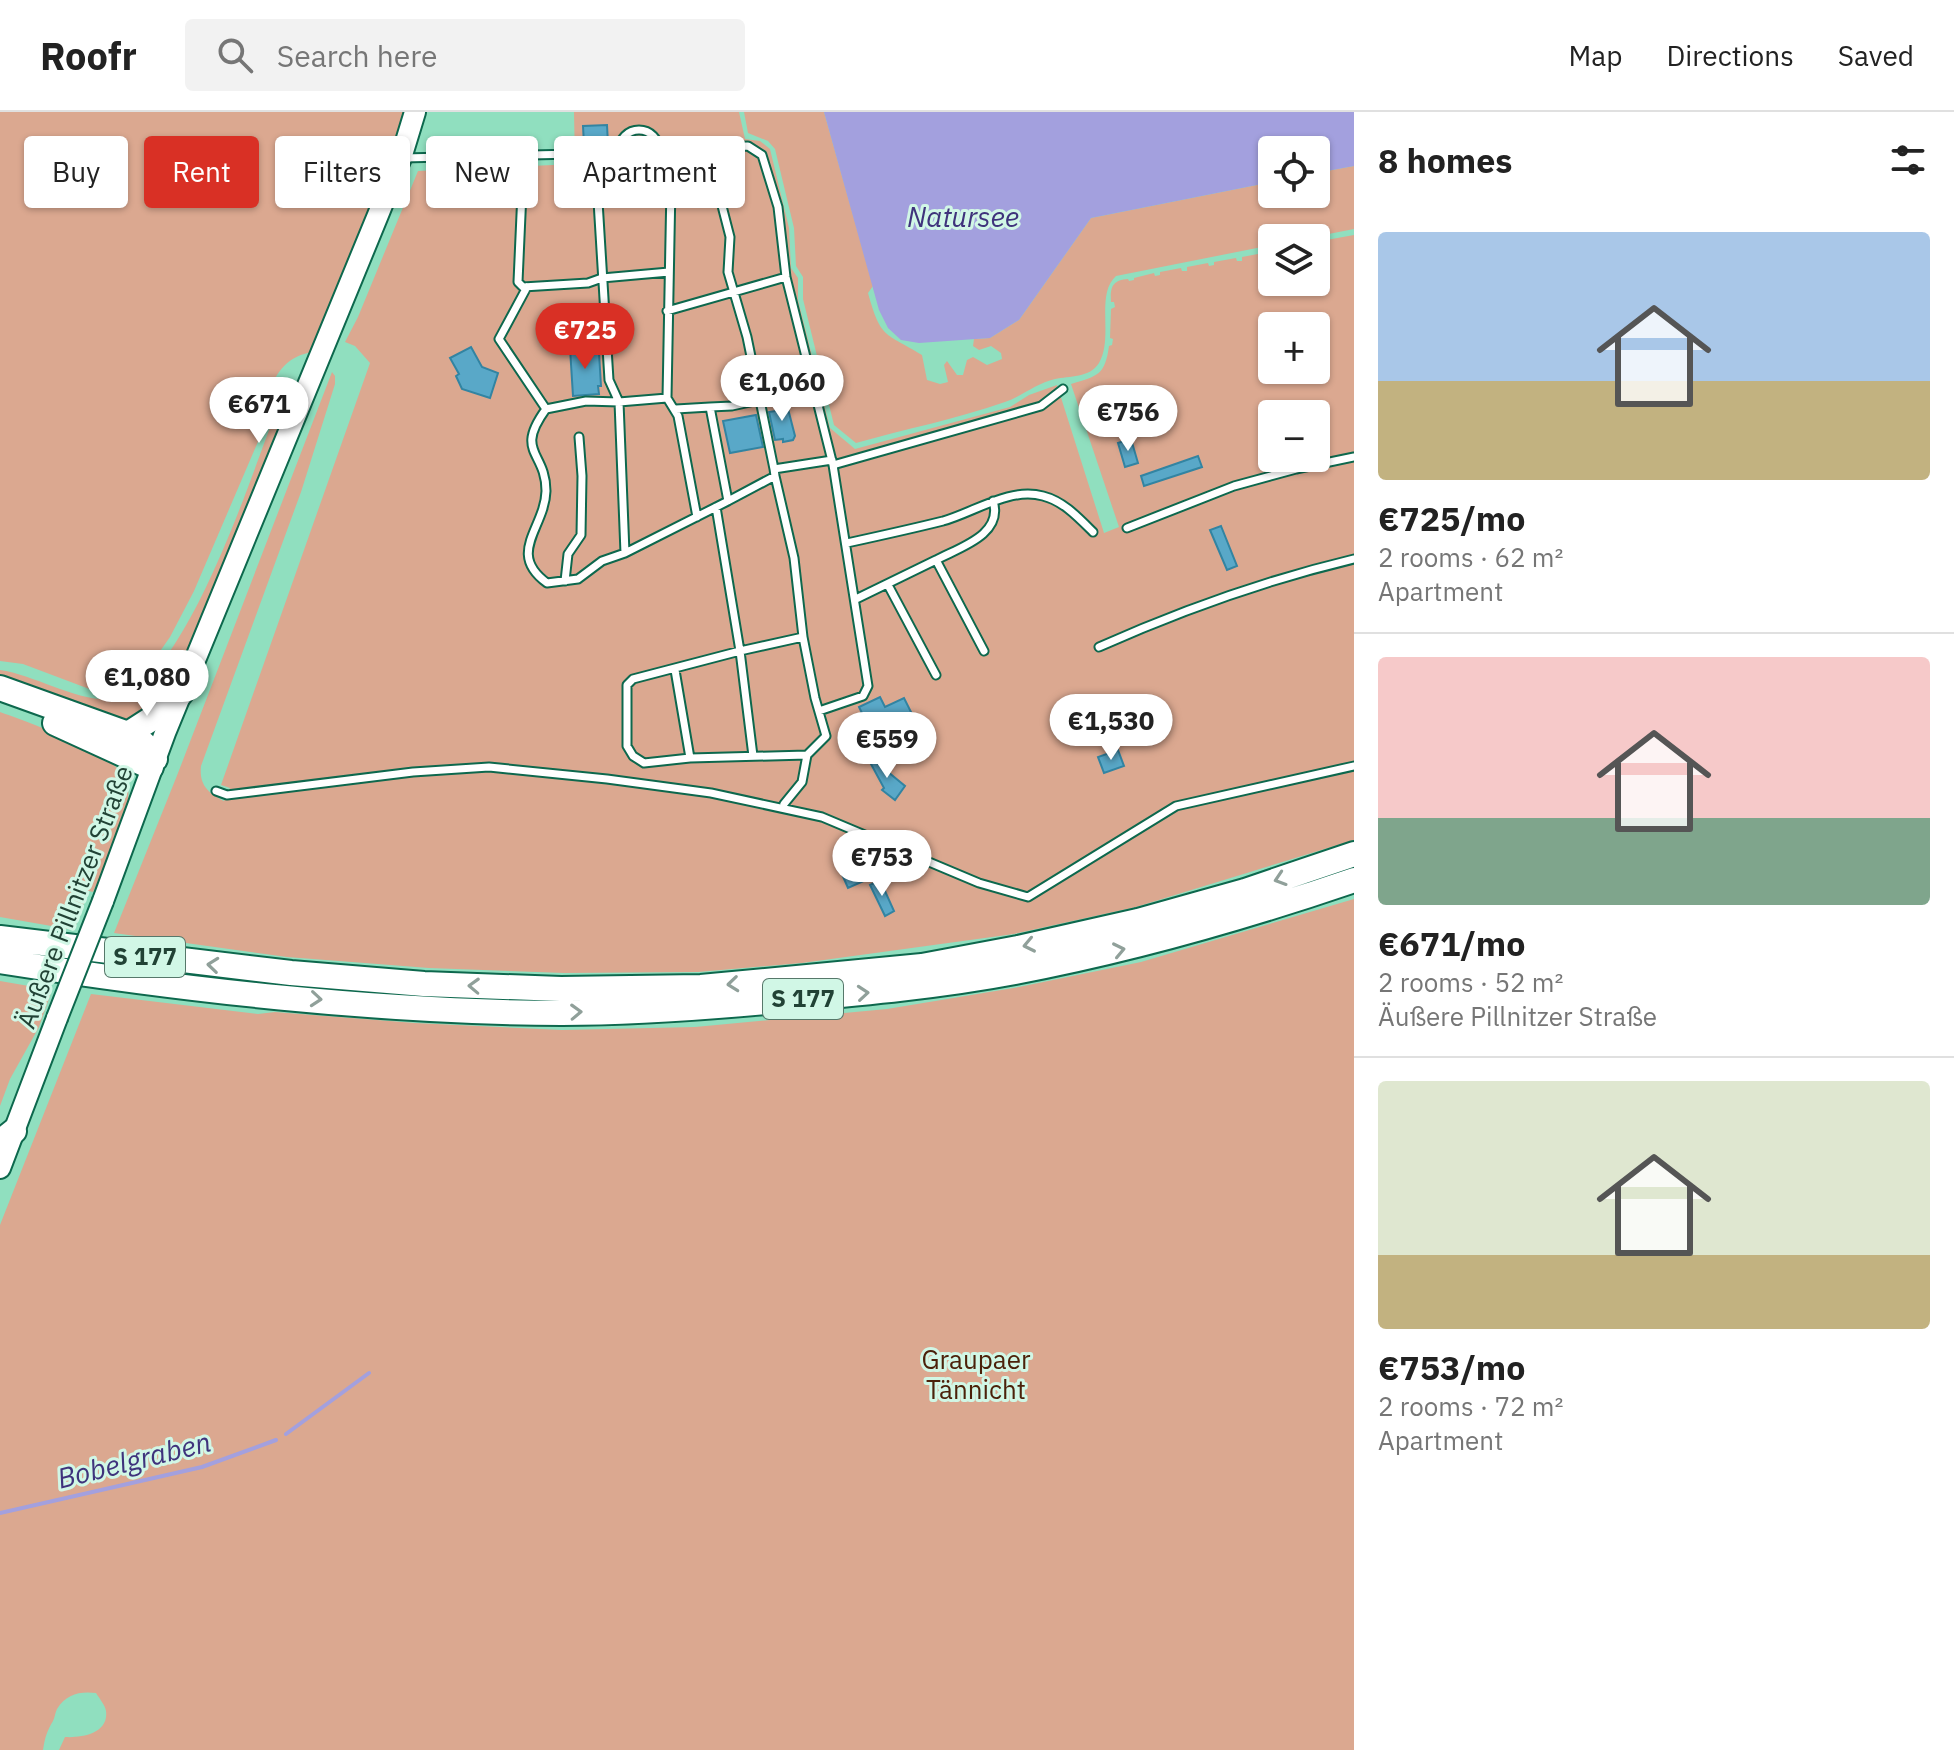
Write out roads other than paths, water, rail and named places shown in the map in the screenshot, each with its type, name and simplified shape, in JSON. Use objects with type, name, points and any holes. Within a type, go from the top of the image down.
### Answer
[{"type":"highway","points":[[0,688],[128,734],[144,744],[153,763]]},
{"type":"highway","points":[[128,734],[159,714],[181,693]]},
{"type":"highway","points":[[0,702],[153,763]]},
{"type":"highway","name":"S 177","points":[[0,938],[233,967],[424,984],[561,989],[701,987],[922,966],[1018,948],[1138,921],[1245,891],[1354,854]]},
{"type":"highway","name":"S 177","points":[[0,961],[117,979],[417,1007],[563,1013],[696,1009],[892,990],[1014,972],[1138,945],[1245,916],[1354,880]]},
{"type":"main road","name":"Äußere Pillnitzer Straße","points":[[408,136],[415,112]]},
{"type":"main road","name":"Äußere Pillnitzer Straße","points":[[0,1168],[7,1137],[103,901],[153,763],[380,208]]},
{"type":"lane","points":[[624,136],[640,129],[653,136]]},
{"type":"lane","points":[[745,146],[762,155],[778,207],[786,277],[832,463],[868,686],[863,696],[819,711]]},
{"type":"lane","points":[[410,158],[554,154]]},
{"type":"lane","points":[[521,208],[518,282],[523,287],[588,283],[602,278],[669,272]]},
{"type":"lane","points":[[600,208],[609,380],[619,402],[625,553]]},
{"type":"lane","points":[[670,208],[667,398],[676,409],[697,517]]},
{"type":"lane","points":[[723,208],[730,237],[728,272],[747,337],[794,558],[803,637],[826,736],[807,755],[802,782],[784,804]]},
{"type":"lane","points":[[667,311],[786,277]]},
{"type":"lane","points":[[527,287],[499,339],[546,409]]},
{"type":"lane","points":[[676,409],[732,406],[813,388]]},
{"type":"lane","points":[[667,398],[586,401],[546,409],[531,434],[532,450],[544,477],[546,491],[540,518],[528,545],[529,563],[534,573],[547,583],[578,579],[602,561],[625,553],[728,501],[774,472],[832,463],[1041,406],[1063,389]]},
{"type":"lane","points":[[710,407],[728,501]]},
{"type":"lane","points":[[565,581],[568,554],[581,535],[579,437]]},
{"type":"lane","points":[[1127,528],[1234,486],[1354,457]]},
{"type":"lane","points":[[847,543],[942,521],[993,501],[1026,493],[1045,496],[1063,504],[1093,532]]},
{"type":"lane","points":[[856,599],[979,538],[994,521],[993,501]]},
{"type":"lane","points":[[716,507],[740,651],[753,756]]},
{"type":"lane","points":[[1099,647],[1157,621],[1251,587],[1354,559]]},
{"type":"lane","points":[[936,560],[984,651]]},
{"type":"lane","points":[[888,585],[936,675]]},
{"type":"lane","points":[[803,637],[633,679],[627,685],[627,746],[633,756],[644,763],[690,758],[807,755]]},
{"type":"lane","points":[[675,670],[690,758]]},
{"type":"lane","points":[[216,791],[227,795],[398,774],[489,767],[607,779],[711,793],[822,817],[979,883],[1028,897],[1176,806],[1354,766]]},
{"type":"water","name":"Natursee","points":[[824,112],[1354,112],[1354,166],[1330,170],[1330,136],[1258,136],[1258,185],[1091,218],[1019,320],[990,338],[919,343],[901,340],[888,328],[879,310]]},
{"type":"waterway","name":"Bobelgraben","points":[[286,1434],[369,1373]]},
{"type":"waterway","name":"Bobelgraben","points":[[0,1513],[202,1467],[276,1440]]},
{"type":"park label","name":"Graupaer Tännicht","points":[[976,1375]]}]
